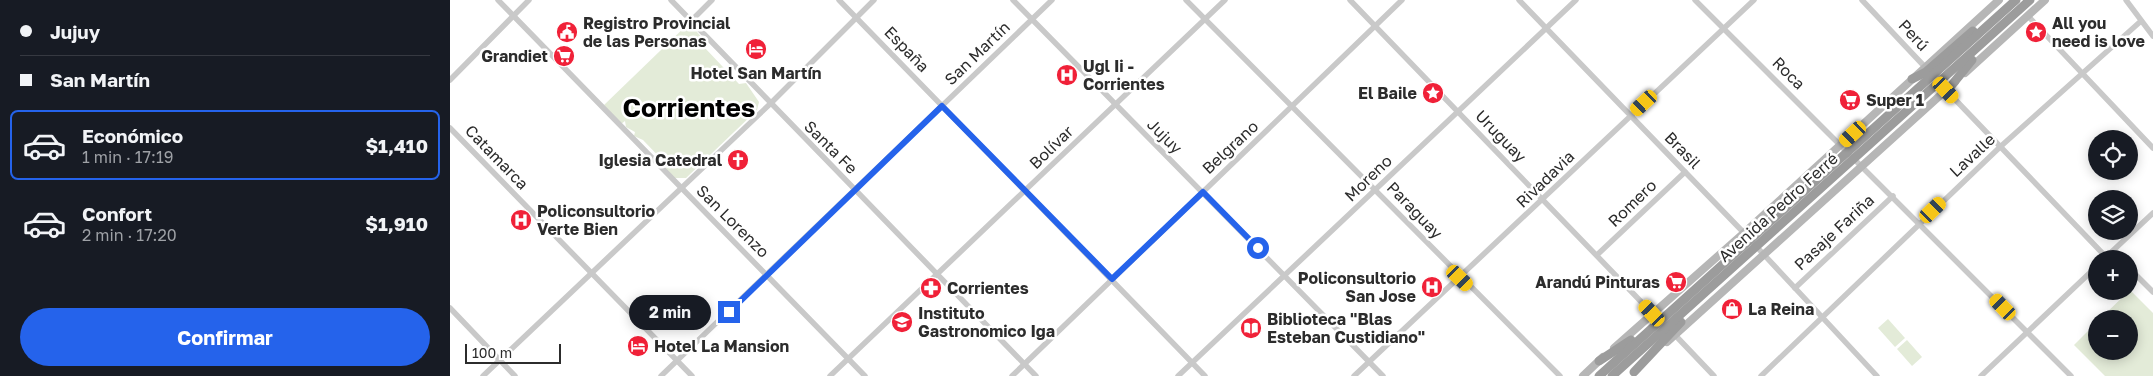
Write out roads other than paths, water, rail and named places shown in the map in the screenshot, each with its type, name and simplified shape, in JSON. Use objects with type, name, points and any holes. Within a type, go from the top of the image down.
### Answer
[{"type":"highway","points":[[1912,79],[1926,72],[1968,35],[2015,0]]},
{"type":"highway","name":"Avenida Pedro Ferré","points":[[1852,155],[2015,0]]},
{"type":"highway","points":[[1949,88],[1965,67],[2027,3]]},
{"type":"highway","name":"Avenida Pedro Ferré","points":[[1599,376],[1750,240],[1852,155],[2027,3]]},
{"type":"highway","name":"Avenida Pedro Ferré","points":[[1612,376],[1714,286],[1750,240]]},
{"type":"highway","points":[[1631,374],[1714,286]]},
{"type":"highway","points":[[1600,360],[1667,313]]},
{"type":"main road","name":"Avenida Pedro Ferré","points":[[1583,376],[1652,313],[1750,240],[1841,144],[1999,0]]},
{"type":"main road","name":"Avenida Pedro Ferré","points":[[1631,374],[2045,0]]},
{"type":"street","name":"San Lorenzo","points":[[498,0],[866,376]]},
{"type":"street","points":[[450,80],[529,0]]},
{"type":"street","name":"Santa Fe","points":[[671,0],[1036,376]]},
{"type":"street","points":[[692,20],[712,0]]},
{"type":"street","name":"España","points":[[839,0],[1205,376]]},
{"type":"street","points":[[482,376],[679,187],[770,104],[874,0]]},
{"type":"street","name":"Jujuy","points":[[1013,0],[1115,105],[1286,275],[1383,376]]},
{"type":"street","name":"San Martín","points":[[661,376],[856,191],[1052,0]]},
{"type":"street","name":"Paraguay","points":[[1186,0],[1376,190],[1460,278],[1560,376]]},
{"type":"street","name":"Bolívar","points":[[830,376],[1226,0]]},
{"type":"street","name":"Uruguay","points":[[1350,0],[1543,200],[1598,254],[1652,313]]},
{"type":"street","name":"Belgrano","points":[[1012,376],[1402,0]]},
{"type":"street","name":"Brasil","points":[[1519,0],[1631,115],[1877,376]]},
{"type":"street","name":"Moreno","points":[[1178,376],[1576,0]]},
{"type":"street","name":"Roca","points":[[1695,0],[2071,376]]},
{"type":"street","name":"Rivadavia","points":[[1354,376],[1754,0]]},
{"type":"street","name":"Perú","points":[[1862,0],[1925,67]]},
{"type":"street","points":[[2128,1],[2153,36]]},
{"type":"street","points":[[2028,16],[2153,148]]},
{"type":"street","name":"Lavalle","points":[[1761,376],[2000,147],[2141,20]]},
{"type":"street","points":[[1949,88],[2000,147],[2097,250]]},
{"type":"street","name":"Catamarca","points":[[450,128],[692,376]]},
{"type":"street","name":"Romero","points":[[1598,254],[1685,172]]},
{"type":"street","name":"Pasaje Fariña","points":[[1795,288],[1893,196]]},
{"type":"street","points":[[2114,250],[2153,213]]},
{"type":"street","points":[[1981,376],[2088,274]]},
{"type":"street","points":[[2138,277],[2153,292]]},
{"type":"street","points":[[450,308],[515,376]]},
{"type":"street","points":[[1675,335],[1714,376]]},
{"type":"place","name":"Registro Provincial de las Personas","points":[[567,32]]},
{"type":"place","name":"All you need is love","points":[[2036,32]]},
{"type":"place","name":"Hotel San Martín","points":[[756,49]]},
{"type":"place","name":"Grandiet","points":[[564,56]]},
{"type":"place","name":"Ugl Ii - Corrientes","points":[[1067,75]]},
{"type":"place","name":"El Baile","points":[[1433,93]]},
{"type":"place","name":"Super 1","points":[[1850,100]]},
{"type":"place","name":"Iglesia Catedral","points":[[738,160]]},
{"type":"place","name":"Policonsultorio Verte Bien","points":[[521,220]]},
{"type":"place","name":"Arandú Pinturas","points":[[1676,282]]},
{"type":"place","name":"Policonsultorio San Jose","points":[[1432,287]]},
{"type":"place","name":"Corrientes","points":[[931,288]]},
{"type":"place","name":"La Reina","points":[[1732,309]]},
{"type":"place","name":"Instituto Gastronomico Iga","points":[[902,322]]},
{"type":"place","name":"Biblioteca \"Blas Esteban Custidiano\"","points":[[1251,328]]},
{"type":"place","name":"Hotel La Mansion","points":[[638,346]]},
{"type":"district","name":"Corrientes","points":[[689,108]]}]
